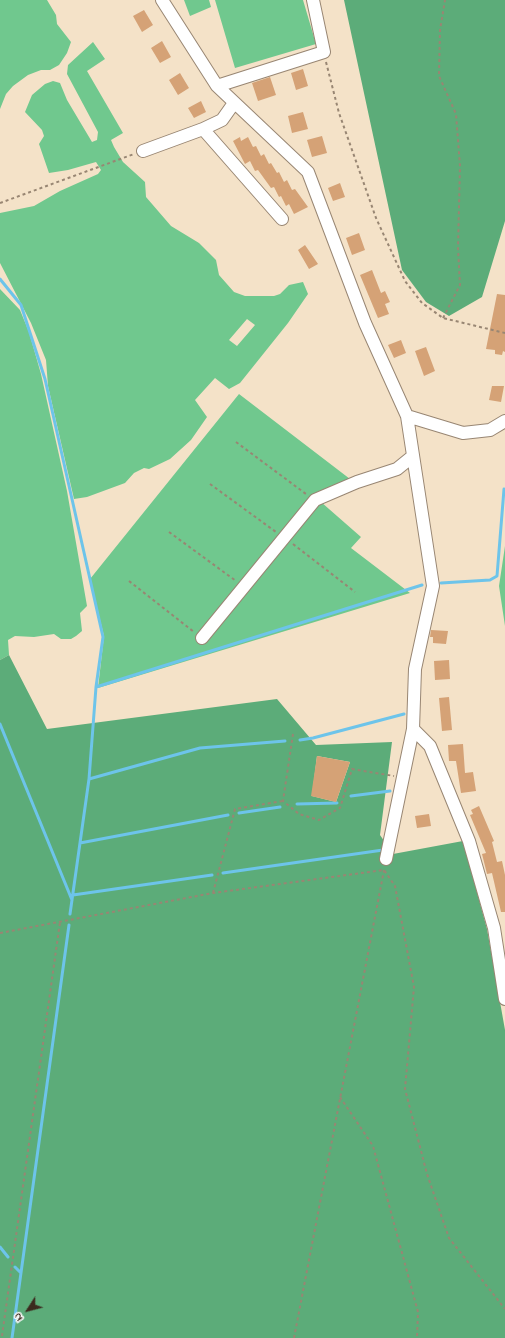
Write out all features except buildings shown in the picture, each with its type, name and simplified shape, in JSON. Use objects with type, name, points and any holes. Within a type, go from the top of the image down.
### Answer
[{"type":"street","points":[[162,0],[217,86],[308,172],[365,323],[407,416],[433,586],[415,669],[413,729],[385,865]]},
{"type":"street","points":[[217,86],[324,52],[313,0]]},
{"type":"street","points":[[143,151],[203,129],[222,120],[234,103]]},
{"type":"street","points":[[203,129],[282,220]]},
{"type":"street","points":[[407,416],[463,433],[490,430],[505,420]]},
{"type":"street","points":[[202,638],[314,500],[357,482],[397,469],[413,456]]},
{"type":"street","points":[[413,729],[430,746],[469,841],[494,928],[505,999]]},
{"type":"path","points":[[443,318],[460,285],[458,248],[460,166],[456,114],[439,76],[440,30],[445,0]]},
{"type":"path","points":[[324,52],[339,113],[376,218],[405,281],[422,303],[443,318],[505,333]]},
{"type":"path","points":[[0,203],[143,151]]},
{"type":"path","points":[[236,442],[314,500]]},
{"type":"path","points":[[169,532],[244,586]]},
{"type":"path","points":[[128,581],[202,638]]},
{"type":"path","points":[[283,801],[293,734]]},
{"type":"path","points":[[283,801],[298,814],[319,820],[340,808],[352,769],[403,778]]},
{"type":"path","points":[[213,893],[235,809],[283,801]]},
{"type":"path","points":[[0,933],[213,893],[385,865]]},
{"type":"path","points":[[294,1338],[385,865]]},
{"type":"path","points":[[385,865],[395,886],[414,987],[405,1089],[427,1174],[449,1238],[505,1309]]},
{"type":"path","points":[[2,1336],[60,922]]},
{"type":"path","points":[[340,1098],[373,1146],[418,1312],[418,1338]]},
{"type":"green space","points":[[0,0],[47,0],[56,15],[57,24],[71,42],[67,53],[59,65],[50,70],[41,70],[28,75],[13,86],[6,94],[0,109]]},
{"type":"green space","points":[[184,0],[209,0],[211,7],[190,16]]},
{"type":"green space","points":[[215,0],[303,0],[316,44],[235,68]]},
{"type":"green space","points":[[344,0],[505,0],[505,221],[482,297],[449,316],[426,302],[402,270]]},
{"type":"green space","points":[[93,42],[105,59],[87,71],[123,133],[111,140],[114,147],[123,162],[145,182],[146,197],[171,226],[199,243],[216,260],[219,275],[234,292],[245,296],[274,296],[280,294],[289,285],[303,282],[308,294],[288,323],[240,383],[229,389],[215,378],[195,400],[207,417],[191,440],[170,459],[149,469],[144,468],[134,473],[125,483],[87,497],[74,499],[48,386],[46,360],[31,323],[0,263],[0,213],[34,206],[60,191],[98,174],[101,170],[96,162],[68,170],[49,173],[39,144],[44,136],[42,130],[25,112],[32,95],[45,84],[53,81],[60,83],[67,100],[92,142],[97,140],[98,132],[67,74],[68,65]],"holes":[[[247,319],[255,325],[237,346],[229,340]]]},
{"type":"green space","points":[[0,289],[20,310],[29,332],[41,374],[67,491],[87,606],[80,613],[82,631],[76,636],[71,639],[61,639],[54,634],[34,637],[15,636],[8,640],[9,655],[0,660]]},
{"type":"green space","points":[[239,394],[350,479],[313,495],[361,537],[351,548],[410,593],[98,688],[104,636],[90,579]]},
{"type":"green space","points":[[505,546],[505,626],[499,586]]},
{"type":"green space","points":[[9,655],[47,729],[277,699],[316,745],[392,742],[380,835],[393,854],[463,841],[487,929],[505,1030],[505,1338],[0,1338],[0,660]],"holes":[[[317,756],[350,762],[336,802],[312,796]]]},
{"type":"waterway","points":[[0,279],[21,305],[45,379],[103,637],[96,687]]},
{"type":"waterway","points":[[441,583],[490,580],[497,576],[504,489]]},
{"type":"waterway","points":[[70,914],[89,779],[96,687],[422,585]]},
{"type":"waterway","points":[[300,740],[313,738],[404,714]]},
{"type":"waterway","points":[[0,724],[72,900]]},
{"type":"waterway","points":[[89,779],[200,748],[285,741]]},
{"type":"waterway","points":[[351,796],[390,791]]},
{"type":"waterway","points":[[297,804],[337,803]]},
{"type":"waterway","points":[[239,813],[280,807]]},
{"type":"waterway","points":[[80,843],[228,815]]},
{"type":"waterway","points":[[223,873],[383,850]]},
{"type":"waterway","points":[[73,895],[212,875]]},
{"type":"waterway","points":[[12,1338],[69,925]]},
{"type":"waterway","points":[[0,1247],[8,1257]]},
{"type":"waterway","points":[[15,1267],[20,1272]]}]
